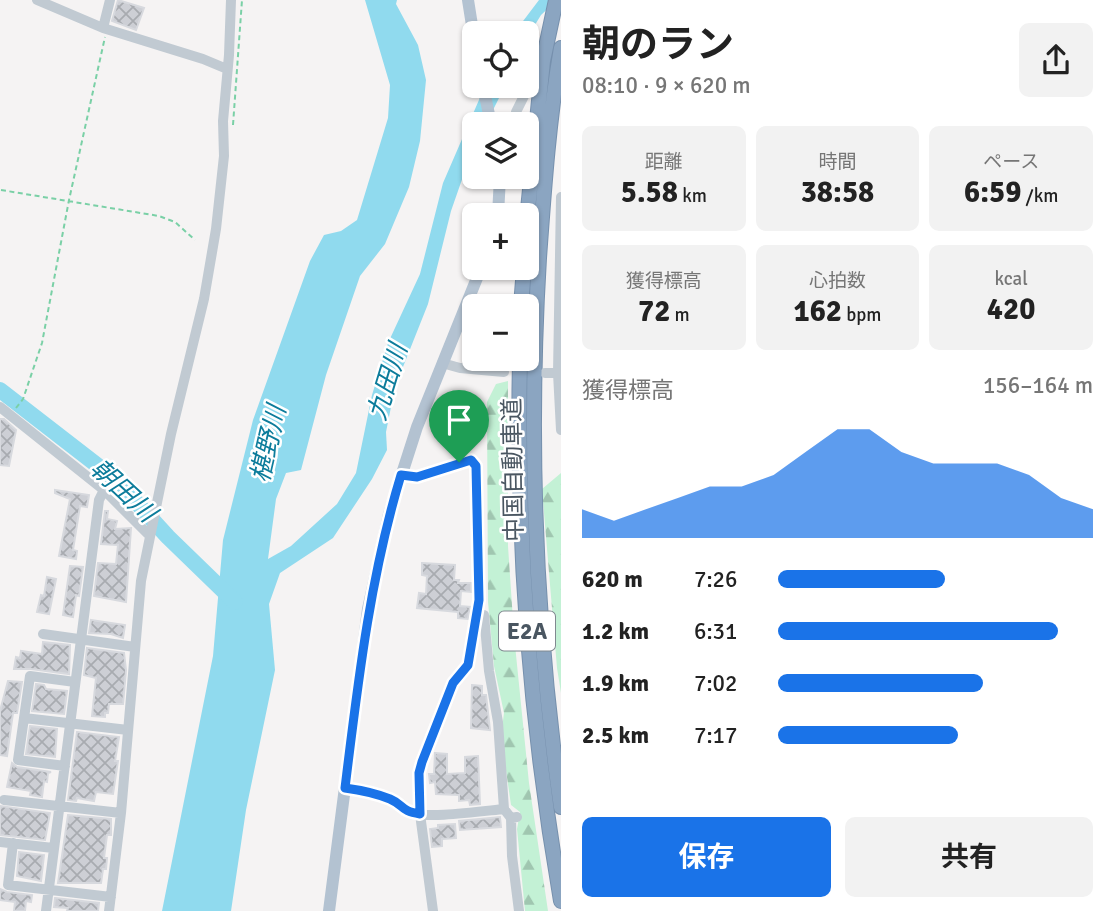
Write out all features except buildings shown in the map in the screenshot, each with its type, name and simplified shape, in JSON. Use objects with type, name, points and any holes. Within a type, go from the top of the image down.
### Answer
[{"type":"highway","points":[[529,203],[543,61],[556,0]]},
{"type":"highway","name":"中国自動車道","points":[[561,48],[543,200],[536,307],[534,410],[538,581],[549,710],[561,807]]},
{"type":"highway","name":"中国自動車道","points":[[520,371],[519,452],[524,586],[540,764],[561,901]]},
{"type":"main road","points":[[468,0],[471,21]]},
{"type":"main road","points":[[329,911],[368,609],[389,514],[442,363],[476,280]]},
{"type":"street","points":[[37,0],[105,29],[227,69]]},
{"type":"street","points":[[105,29],[110,0]]},
{"type":"street","points":[[109,911],[121,814],[141,581],[173,422],[204,299],[216,229],[223,156],[231,0]]},
{"type":"street","points":[[561,197],[561,430]]},
{"type":"street","points":[[442,363],[460,368],[504,372]]},
{"type":"street","points":[[545,373],[560,373]]},
{"type":"street","points":[[0,407],[104,490],[150,533]]},
{"type":"street","points":[[401,475],[417,477],[471,460],[476,466],[479,600],[468,665],[453,683],[419,773],[420,814],[433,911]]},
{"type":"street","points":[[46,911],[99,500],[104,490]]},
{"type":"street","points":[[477,613],[484,615],[489,671],[498,722],[504,809]]},
{"type":"street","points":[[44,634],[135,647]]},
{"type":"street","points":[[65,766],[18,760],[30,676],[75,682]]},
{"type":"street","points":[[24,718],[128,730]]},
{"type":"street","points":[[345,788],[384,797],[394,801],[405,811],[420,814],[504,809],[514,817],[512,856],[519,911]]},
{"type":"street","points":[[4,800],[121,814]]},
{"type":"street","points":[[0,842],[53,848]]},
{"type":"street","points":[[13,843],[8,885],[111,897]]},
{"type":"path","points":[[11,415],[23,399],[42,344],[105,29]]},
{"type":"path","points":[[1,190],[159,216],[175,222],[195,240]]},
{"type":"green space","points":[[508,381],[508,546],[514,635],[529,783],[548,911],[525,911],[517,829],[520,812],[511,805],[501,736],[504,713],[494,666],[488,602],[487,402],[496,384]]},
{"type":"green space","points":[[561,473],[561,693],[542,489]]},
{"type":"water","points":[[365,0],[397,0],[396,4],[418,45],[426,80],[420,141],[409,187],[385,244],[360,276],[326,375],[301,470],[286,473],[276,499],[268,559],[291,546],[337,504],[356,473],[372,395],[388,343],[420,274],[443,183],[462,139],[462,179],[451,211],[428,304],[395,387],[386,432],[387,450],[372,479],[333,538],[280,573],[269,604],[275,670],[246,810],[231,911],[162,911],[213,656],[223,540],[253,420],[310,261],[324,235],[341,231],[357,220],[388,118],[390,85]]},
{"type":"water","points":[[539,0],[557,0],[537,21],[523,21]]},
{"type":"water","points":[[480,98],[499,98],[492,112],[474,112]]},
{"type":"waterway","name":"朝田川","points":[[0,390],[115,479],[168,537],[235,602]]},
{"type":"route","points":[[471,460],[476,466],[479,600],[468,665],[450,688],[422,762],[419,773],[420,814],[405,811],[394,801],[384,797],[345,788],[368,609],[389,514],[401,475],[417,477],[459,462],[471,460]]},
{"type":"water label","name":"九田川","points":[[388,382]]},
{"type":"water label","name":"椹野川","points":[[269,444]]}]
